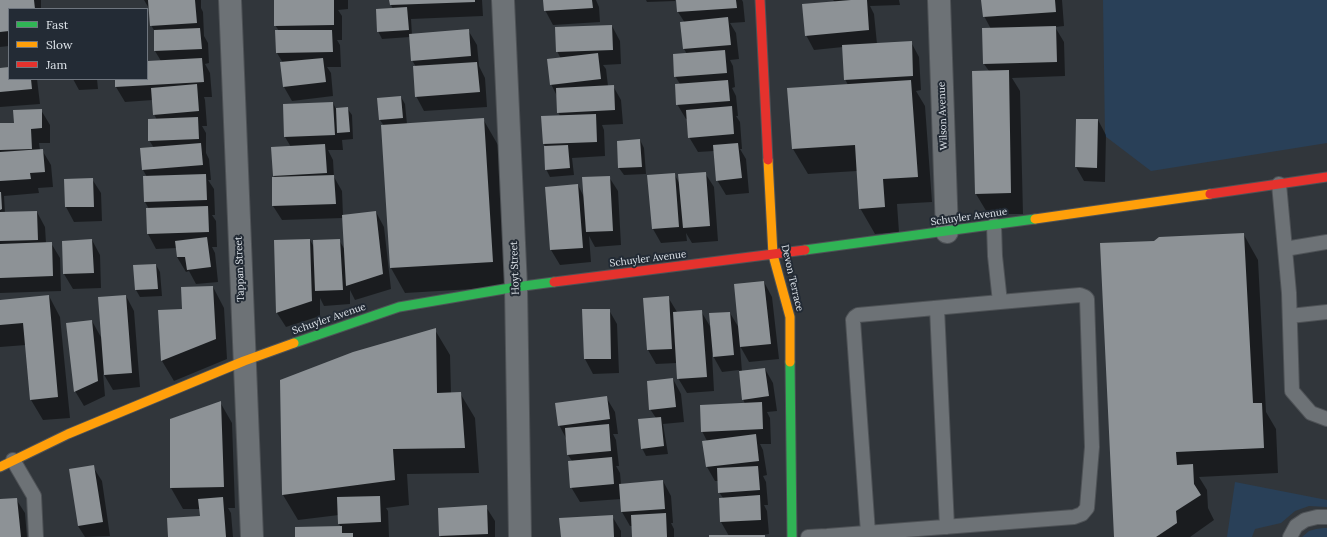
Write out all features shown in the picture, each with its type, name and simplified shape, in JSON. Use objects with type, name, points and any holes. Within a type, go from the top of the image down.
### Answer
[{"type":"main road","name":"Devon Terrace","points":[[760,0],[773,254],[790,317],[792,537]]},
{"type":"main road","name":"Schuyler Avenue","points":[[0,467],[68,434],[244,362],[284,346],[399,307],[516,287],[947,232],[1327,177]]},
{"type":"street","name":"Tappan Street","points":[[230,0],[252,537]]},
{"type":"street","name":"Hoyt Street","points":[[503,0],[516,287],[520,537]]},
{"type":"street","name":"Wilson Avenue","points":[[938,0],[947,232]]},
{"type":"lane","points":[[1279,184],[1290,316],[1292,391],[1312,413],[1327,419]]},
{"type":"lane","points":[[994,225],[1000,302]]},
{"type":"lane","points":[[1285,249],[1327,242]]},
{"type":"lane","points":[[808,537],[868,533],[947,526],[1074,517],[1082,514],[1087,508],[1092,447],[1088,299],[1080,295],[858,315],[855,317],[853,320],[868,533]]},
{"type":"lane","points":[[937,308],[947,526]]},
{"type":"lane","points":[[1290,316],[1327,312]]},
{"type":"lane","points":[[13,460],[34,496],[36,537]]},
{"type":"lane","points":[[1290,537],[1296,526],[1305,520],[1317,517],[1327,517]]},
{"type":"shaded area","points":[[1103,0],[1327,0],[1327,143],[1151,171],[1105,136]]},
{"type":"shaded area","points":[[1235,482],[1327,500],[1327,507],[1309,506],[1295,511],[1281,523],[1255,529],[1252,537],[1227,537]]},
{"type":"shaded area","points":[[1327,528],[1327,537],[1302,537],[1309,531]]},
{"type":"building","points":[[0,0],[34,0],[35,8],[8,8],[8,31],[0,32]]},
{"type":"building","points":[[148,0],[195,0],[197,23],[150,26]]},
{"type":"building","points":[[274,0],[334,0],[334,25],[274,26]]},
{"type":"building","points":[[389,0],[475,0],[475,2],[390,5]]},
{"type":"building","points":[[543,0],[592,0],[593,8],[544,11]]},
{"type":"building","points":[[676,0],[736,0],[737,8],[677,12]]},
{"type":"building","points":[[867,0],[869,30],[805,36],[802,4]]},
{"type":"building","points":[[981,0],[1055,0],[1056,12],[983,17]]},
{"type":"building","points":[[407,7],[409,30],[377,32],[376,9]]},
{"type":"building","points":[[728,17],[731,45],[683,49],[680,22]]},
{"type":"building","points":[[612,25],[613,50],[556,52],[555,27]]},
{"type":"building","points":[[1056,26],[1057,62],[983,64],[982,28]]},
{"type":"building","points":[[200,28],[202,49],[154,51],[154,30]]},
{"type":"building","points":[[469,29],[471,56],[411,61],[409,34]]},
{"type":"building","points":[[275,30],[332,30],[333,52],[276,53]]},
{"type":"building","points":[[912,41],[913,76],[844,80],[842,45]]},
{"type":"building","points":[[725,50],[727,73],[674,77],[673,54]]},
{"type":"building","points":[[598,53],[601,79],[550,85],[547,59]]},
{"type":"building","points":[[202,58],[204,82],[115,87],[115,80],[148,80],[148,61]]},
{"type":"building","points":[[323,58],[326,82],[283,87],[280,62]]},
{"type":"building","points":[[477,62],[480,92],[415,97],[413,66]]},
{"type":"building","points":[[8,67],[8,80],[31,80],[32,89],[0,92],[0,68]]},
{"type":"building","points":[[1009,70],[1011,193],[975,194],[972,71]]},
{"type":"building","points":[[728,80],[730,101],[676,105],[675,84]]},
{"type":"building","points":[[911,80],[918,177],[883,179],[885,207],[859,209],[855,145],[792,149],[787,88]]},
{"type":"building","points":[[197,84],[199,111],[153,115],[151,88]]},
{"type":"building","points":[[614,85],[615,110],[557,113],[556,88]]},
{"type":"building","points":[[401,96],[403,118],[379,120],[377,98]]},
{"type":"building","points":[[333,102],[335,135],[284,137],[283,104]]},
{"type":"building","points":[[732,106],[734,134],[688,138],[686,110]]},
{"type":"building","points":[[348,107],[350,132],[337,133],[336,108]]},
{"type":"building","points":[[42,109],[42,128],[31,129],[32,149],[0,150],[0,123],[14,123],[13,110]]},
{"type":"building","points":[[596,114],[597,142],[543,144],[541,116]]},
{"type":"building","points":[[198,117],[199,139],[148,141],[148,119]]},
{"type":"building","points":[[484,118],[493,262],[390,268],[381,125]]},
{"type":"building","points":[[1076,119],[1098,119],[1097,168],[1075,167]]},
{"type":"building","points":[[640,139],[642,167],[618,168],[617,141]]},
{"type":"building","points":[[201,143],[203,165],[142,170],[140,148]]},
{"type":"building","points":[[738,143],[742,178],[716,181],[713,145]]},
{"type":"building","points":[[325,144],[327,173],[273,176],[271,147]]},
{"type":"building","points":[[568,145],[570,168],[545,170],[544,146]]},
{"type":"building","points":[[43,149],[45,172],[30,173],[31,179],[0,181],[0,152]]},
{"type":"building","points":[[706,172],[710,226],[683,228],[678,174]]},
{"type":"building","points":[[675,173],[679,227],[652,229],[647,175]]},
{"type":"building","points":[[206,174],[207,200],[144,202],[143,176]]},
{"type":"building","points":[[334,175],[336,204],[272,206],[272,177]]},
{"type":"building","points":[[610,176],[613,231],[586,232],[582,177]]},
{"type":"building","points":[[93,178],[94,207],[65,207],[64,179]]},
{"type":"building","points":[[578,184],[583,248],[550,250],[545,187]]},
{"type":"building","points":[[0,192],[2,209],[0,210]]},
{"type":"building","points":[[208,206],[209,232],[147,234],[146,208]]},
{"type":"building","points":[[37,211],[38,240],[0,241],[0,212]]},
{"type":"building","points":[[376,211],[383,274],[346,286],[342,215]]},
{"type":"building","points":[[1244,233],[1253,403],[1262,403],[1264,448],[1176,452],[1177,465],[1193,464],[1194,484],[1201,495],[1176,511],[1177,523],[1156,537],[1114,537],[1100,243],[1154,241],[1159,237]]},
{"type":"building","points":[[207,237],[211,267],[187,270],[185,257],[177,257],[175,241]]},
{"type":"building","points":[[92,239],[94,273],[63,274],[62,241]]},
{"type":"building","points":[[310,239],[312,301],[276,313],[274,240]]},
{"type":"building","points":[[340,239],[343,290],[315,291],[313,240]]},
{"type":"building","points":[[52,242],[53,276],[0,278],[0,244]]},
{"type":"building","points":[[156,264],[158,289],[135,290],[133,265]]},
{"type":"building","points":[[764,281],[771,344],[740,347],[734,284]]},
{"type":"building","points":[[213,286],[216,339],[161,361],[158,310],[182,309],[181,287]]},
{"type":"building","points":[[49,295],[58,397],[30,400],[23,323],[0,325],[0,300]]},
{"type":"building","points":[[126,295],[132,373],[104,375],[98,297]]},
{"type":"building","points":[[669,296],[672,349],[647,350],[643,298]]},
{"type":"building","points":[[582,309],[610,309],[611,359],[584,359]]},
{"type":"building","points":[[702,310],[707,377],[677,379],[673,312]]},
{"type":"building","points":[[730,312],[734,355],[713,357],[709,313]]},
{"type":"building","points":[[92,320],[98,381],[74,392],[66,323]]},
{"type":"building","points":[[436,328],[437,393],[461,392],[465,448],[393,449],[395,480],[282,495],[280,380],[353,352]]},
{"type":"building","points":[[765,368],[769,396],[742,400],[739,371]]},
{"type":"building","points":[[673,378],[676,407],[649,410],[647,381]]},
{"type":"building","points":[[607,396],[610,419],[558,426],[555,403]]},
{"type":"building","points":[[221,401],[224,487],[170,488],[170,419]]},
{"type":"building","points":[[762,402],[763,429],[701,432],[700,405]]},
{"type":"building","points":[[661,417],[664,446],[641,449],[638,419]]},
{"type":"building","points":[[609,424],[611,451],[567,455],[565,428]]},
{"type":"building","points":[[756,434],[759,461],[706,467],[702,441]]},
{"type":"building","points":[[612,457],[614,484],[570,488],[568,461]]},
{"type":"building","points":[[94,465],[103,522],[78,526],[69,469]]},
{"type":"building","points":[[758,466],[760,490],[718,493],[717,468]]},
{"type":"building","points":[[663,480],[665,509],[621,512],[619,484]]},
{"type":"building","points":[[760,495],[761,520],[720,522],[719,498]]},
{"type":"building","points":[[380,496],[381,522],[338,524],[337,497]]},
{"type":"building","points":[[223,497],[226,537],[168,537],[167,518],[200,516],[198,499]]},
{"type":"building","points":[[17,498],[21,537],[0,537],[0,499]]},
{"type":"building","points":[[487,505],[488,534],[439,536],[438,508]]},
{"type":"building","points":[[666,513],[667,537],[632,537],[631,515]]},
{"type":"building","points":[[613,515],[614,537],[561,537],[559,518]]},
{"type":"building","points":[[342,526],[342,533],[353,533],[353,537],[295,537],[295,527]]},
{"type":"building","points":[[709,535],[765,535],[765,537],[709,537]]},
{"type":"traffic: fast","points":[[805,250],[1035,219]]},
{"type":"traffic: fast","points":[[294,343],[399,307],[554,282]]},
{"type":"traffic: fast","points":[[790,362],[792,537]]},
{"type":"traffic: slow","points":[[768,160],[773,255],[790,317],[790,362]]},
{"type":"traffic: slow","points":[[1035,219],[1210,194]]},
{"type":"traffic: slow","points":[[0,467],[68,434],[244,361],[294,343]]},
{"type":"traffic: jam","points":[[760,0],[768,160]]},
{"type":"traffic: jam","points":[[1210,194],[1327,177]]},
{"type":"traffic: jam","points":[[554,282],[805,250]]}]
